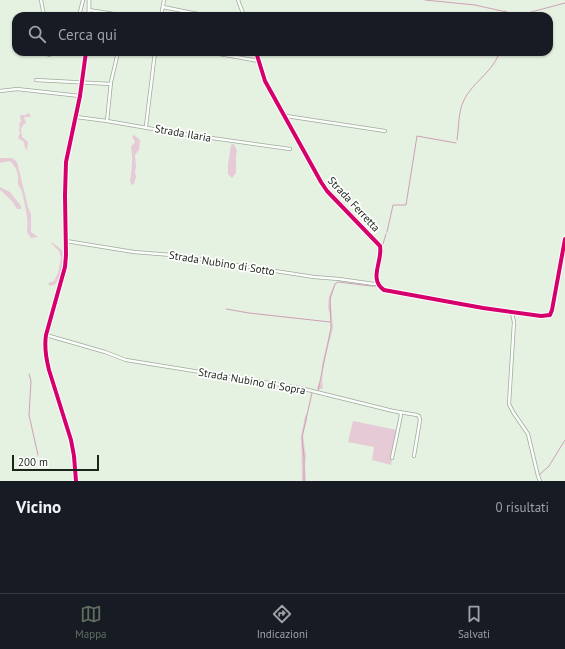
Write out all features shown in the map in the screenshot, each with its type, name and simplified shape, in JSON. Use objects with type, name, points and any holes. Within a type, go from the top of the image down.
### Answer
[{"type":"street","points":[[41,0],[43,12]]},
{"type":"street","points":[[80,12],[83,0]]},
{"type":"street","points":[[90,0],[89,10],[101,12]]},
{"type":"street","points":[[162,12],[164,0]]},
{"type":"street","points":[[238,0],[242,12]]},
{"type":"street","points":[[163,7],[188,12]]},
{"type":"street","points":[[76,481],[74,456],[46,360],[45,350],[46,334],[65,267],[66,162],[80,96],[85,56]]},
{"type":"street","points":[[107,120],[111,84],[117,56]]},
{"type":"street","points":[[146,126],[155,56]]},
{"type":"street","points":[[231,56],[259,61]]},
{"type":"street","name":"Strada Ferretta","points":[[257,56],[265,81],[286,116],[320,182],[326,191],[380,246],[381,251],[376,276],[377,283]]},
{"type":"street","points":[[36,80],[111,84]]},
{"type":"street","points":[[0,91],[17,89],[80,96]]},
{"type":"street","points":[[286,116],[385,131]]},
{"type":"street","name":"Strada Ilaria","points":[[76,117],[107,120],[290,149]]},
{"type":"street","points":[[377,283],[384,290],[512,313],[541,316],[550,315],[565,239]]},
{"type":"street","name":"Strada Nubino di Sotto","points":[[66,241],[134,252],[172,255],[314,277],[377,283]]},
{"type":"street","points":[[512,313],[514,318],[509,404],[528,434],[540,481]]},
{"type":"street","points":[[514,318],[519,314]]},
{"type":"street","name":"Strada Nubino di Sopra","points":[[46,334],[126,360],[314,391],[417,415],[420,416],[414,456]]},
{"type":"street","points":[[392,458],[401,415],[400,412]]},
{"type":"shaded area","points":[[29,113],[31,117],[24,117],[26,123],[21,129],[22,137],[28,142],[27,150],[24,142],[18,138],[20,133],[20,115]]},
{"type":"shaded area","points":[[134,135],[140,140],[139,150],[135,155],[136,177],[134,184],[132,185],[130,181],[132,164],[131,147],[135,142],[132,136]]},
{"type":"shaded area","points":[[234,144],[237,151],[236,173],[232,178],[228,174],[228,164],[231,145]]},
{"type":"shaded area","points":[[0,158],[12,158],[17,162],[31,214],[31,232],[38,237],[31,238],[27,232],[26,212],[22,192],[18,184],[17,170],[10,161],[0,163]]},
{"type":"shaded area","points":[[0,187],[10,192],[21,206],[21,209],[17,209],[12,201],[0,190]]},
{"type":"shaded area","points":[[51,243],[60,248],[63,252],[64,259],[58,281],[55,285],[50,286],[48,283],[54,281],[58,273],[61,258],[59,251]]},
{"type":"shaded area","points":[[335,282],[331,301],[333,328],[324,366],[322,381],[323,388],[318,390],[317,387],[321,381],[322,364],[331,328],[328,307],[329,297]]},
{"type":"shaded area","points":[[307,414],[303,435],[306,454],[306,481],[302,481],[301,437],[305,416]]},
{"type":"shaded area","points":[[353,421],[397,430],[391,465],[372,460],[374,447],[348,442]]},
{"type":"waterway","points":[[425,0],[475,5],[506,12]]},
{"type":"waterway","points":[[531,12],[565,3]]},
{"type":"waterway","points":[[457,140],[460,115],[464,100],[472,88],[489,70],[498,56]]},
{"type":"waterway","points":[[387,232],[393,205],[406,205],[417,136],[456,143]]},
{"type":"waterway","points":[[383,244],[386,234]]},
{"type":"waterway","points":[[379,282],[378,277],[383,251]]},
{"type":"waterway","points":[[313,390],[318,391],[331,328],[330,299],[335,284],[338,282],[377,286]]},
{"type":"waterway","points":[[226,309],[330,322]]},
{"type":"waterway","points":[[29,374],[31,381],[29,415],[38,455]]},
{"type":"waterway","points":[[304,481],[302,437],[312,393]]},
{"type":"waterway","points":[[539,475],[549,466],[565,440]]},
{"type":"cycle path","points":[[76,481],[71,440],[49,370],[45,344],[46,335],[65,267],[66,162],[80,96],[85,56]]},
{"type":"cycle path","points":[[257,56],[265,81],[321,182],[327,191],[380,246],[380,258],[376,275],[379,286],[384,290],[483,308],[541,316],[550,315],[565,239]]}]
